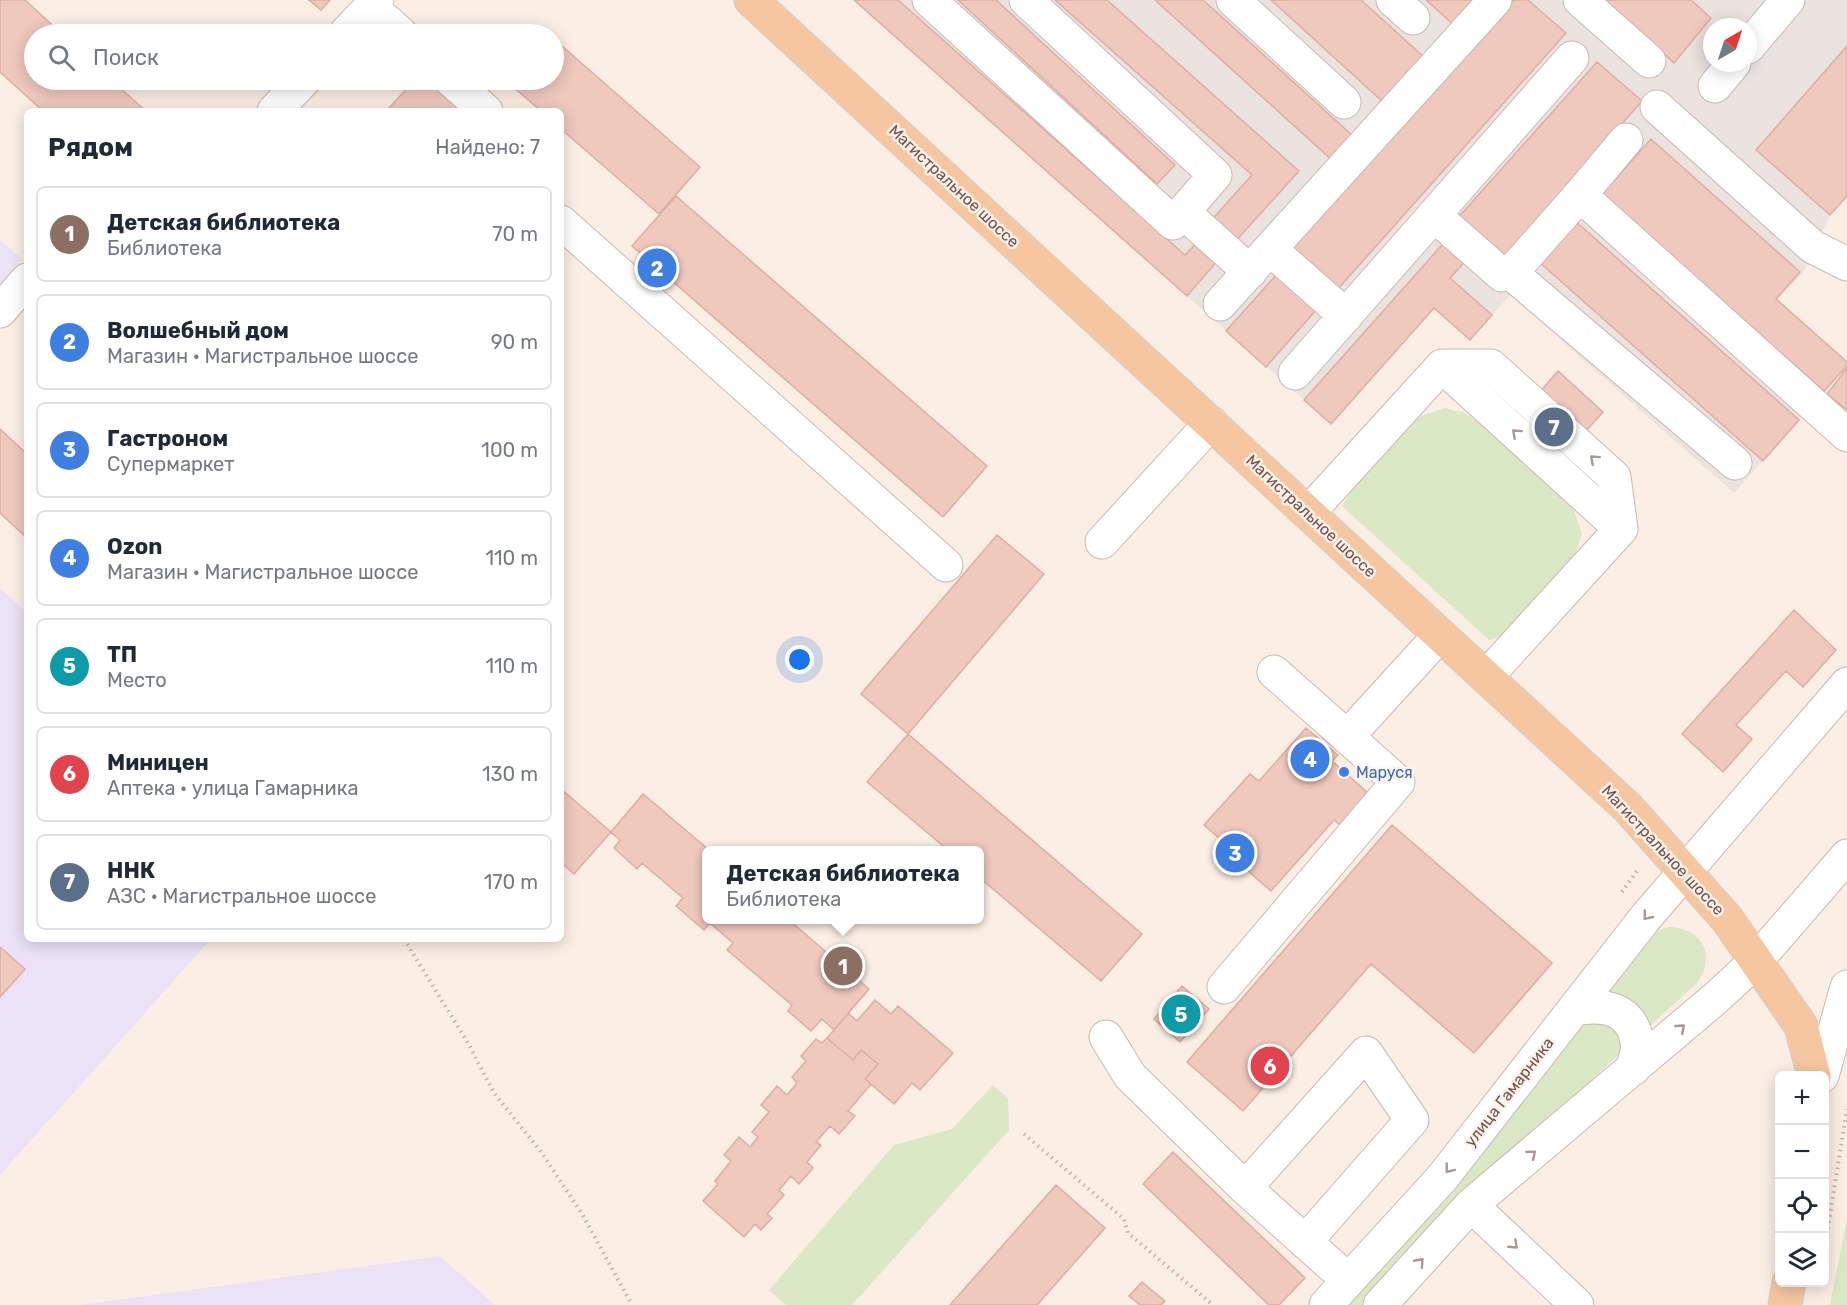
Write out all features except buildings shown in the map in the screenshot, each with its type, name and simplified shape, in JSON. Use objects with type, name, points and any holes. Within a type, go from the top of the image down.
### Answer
[{"type":"main road","name":"Магистральное шоссе","points":[[751,0],[1628,808],[1727,919],[1801,1026],[1813,1071]]},
{"type":"main road","points":[[1785,1305],[1788,1287]]},
{"type":"street","points":[[930,0],[1173,223],[1215,175],[1026,0]]},
{"type":"street","points":[[1233,0],[1344,102]]},
{"type":"street","points":[[1220,304],[1495,0]]},
{"type":"street","points":[[1580,0],[1649,61]]},
{"type":"street","points":[[1757,36],[1788,0]]},
{"type":"street","points":[[354,24],[374,3],[392,24]]},
{"type":"street","points":[[1295,373],[1572,58]]},
{"type":"street","points":[[277,108],[294,90]]},
{"type":"street","points":[[462,90],[483,108]]},
{"type":"street","points":[[1657,107],[1813,247],[1847,264]]},
{"type":"street","points":[[1434,215],[1502,275],[1511,273],[1626,140]]},
{"type":"street","points":[[1580,195],[1847,435]]},
{"type":"street","points":[[1183,212],[1346,316]]},
{"type":"street","points":[[564,225],[946,565]]},
{"type":"street","points":[[1511,273],[1735,463]]},
{"type":"street","points":[[0,311],[24,283]]},
{"type":"street","points":[[1308,513],[1442,366],[1621,529],[1486,677]]},
{"type":"street","points":[[1102,542],[1211,423]]},
{"type":"street","points":[[1347,737],[1440,635]]},
{"type":"street","points":[[1224,987],[1398,782],[1274,672]]},
{"type":"street","name":"улица Гамарника","points":[[1326,1305],[1442,1178],[1684,871],[1847,684]]},
{"type":"street","points":[[1380,1305],[1471,1205],[1633,1069],[1756,961],[1847,856]]},
{"type":"street","points":[[1823,1071],[1847,987]]},
{"type":"street","points":[[1574,1009],[1595,1005],[1614,1009],[1630,1022],[1638,1043],[1633,1069]]},
{"type":"street","points":[[1106,1037],[1130,1076],[1245,1188],[1348,1280]]},
{"type":"street","points":[[1245,1188],[1366,1053],[1412,1119],[1305,1242]]},
{"type":"street","points":[[1471,1205],[1577,1305]]},
{"type":"path","points":[[406,942],[468,1043],[494,1093],[542,1153],[582,1214],[632,1305]]},
{"type":"path","points":[[1827,1233],[1847,1108]]},
{"type":"path","points":[[1024,1134],[1124,1219],[1128,1233],[1213,1305]]},
{"type":"shaded area","points":[[854,0],[1847,0],[1847,196],[1830,215],[1803,273],[1777,299],[1847,362],[1847,366],[1814,406],[1734,493],[1510,295],[1470,340],[1434,308],[1331,424]]},
{"type":"shaded area","points":[[0,240],[22,259],[0,284]]},
{"type":"shaded area","points":[[0,588],[24,610],[24,942],[208,942],[0,1175]]},
{"type":"shaded area","points":[[440,1256],[495,1305],[80,1305]]},
{"type":"green space","points":[[1445,408],[1464,413],[1480,423],[1516,453],[1552,486],[1574,511],[1582,533],[1574,559],[1504,635],[1489,640],[1342,506],[1371,458],[1405,425],[1426,414]]},
{"type":"green space","points":[[1669,927],[1690,932],[1703,944],[1706,962],[1698,982],[1463,1198],[1365,1305],[1341,1305],[1650,937],[1658,930]]},
{"type":"green space","points":[[993,1085],[1008,1098],[1009,1130],[852,1305],[786,1305],[769,1290],[894,1145],[952,1129]]},
{"type":"green space","points":[[1847,1218],[1847,1305],[1830,1305]]},
{"type":"place","name":"Волшебный дом","points":[[657,268]]},
{"type":"place","name":"ННК","points":[[1554,427]]},
{"type":"place","name":"Ozon","points":[[1310,759]]},
{"type":"place","name":"Маруся","points":[[1344,772]]},
{"type":"place","name":"Гастроном","points":[[1235,853]]},
{"type":"place","name":"Детская библиотека","points":[[843,966]]},
{"type":"place","name":"ТП","points":[[1181,1014]]},
{"type":"place","name":"Миницен","points":[[1270,1066]]}]
